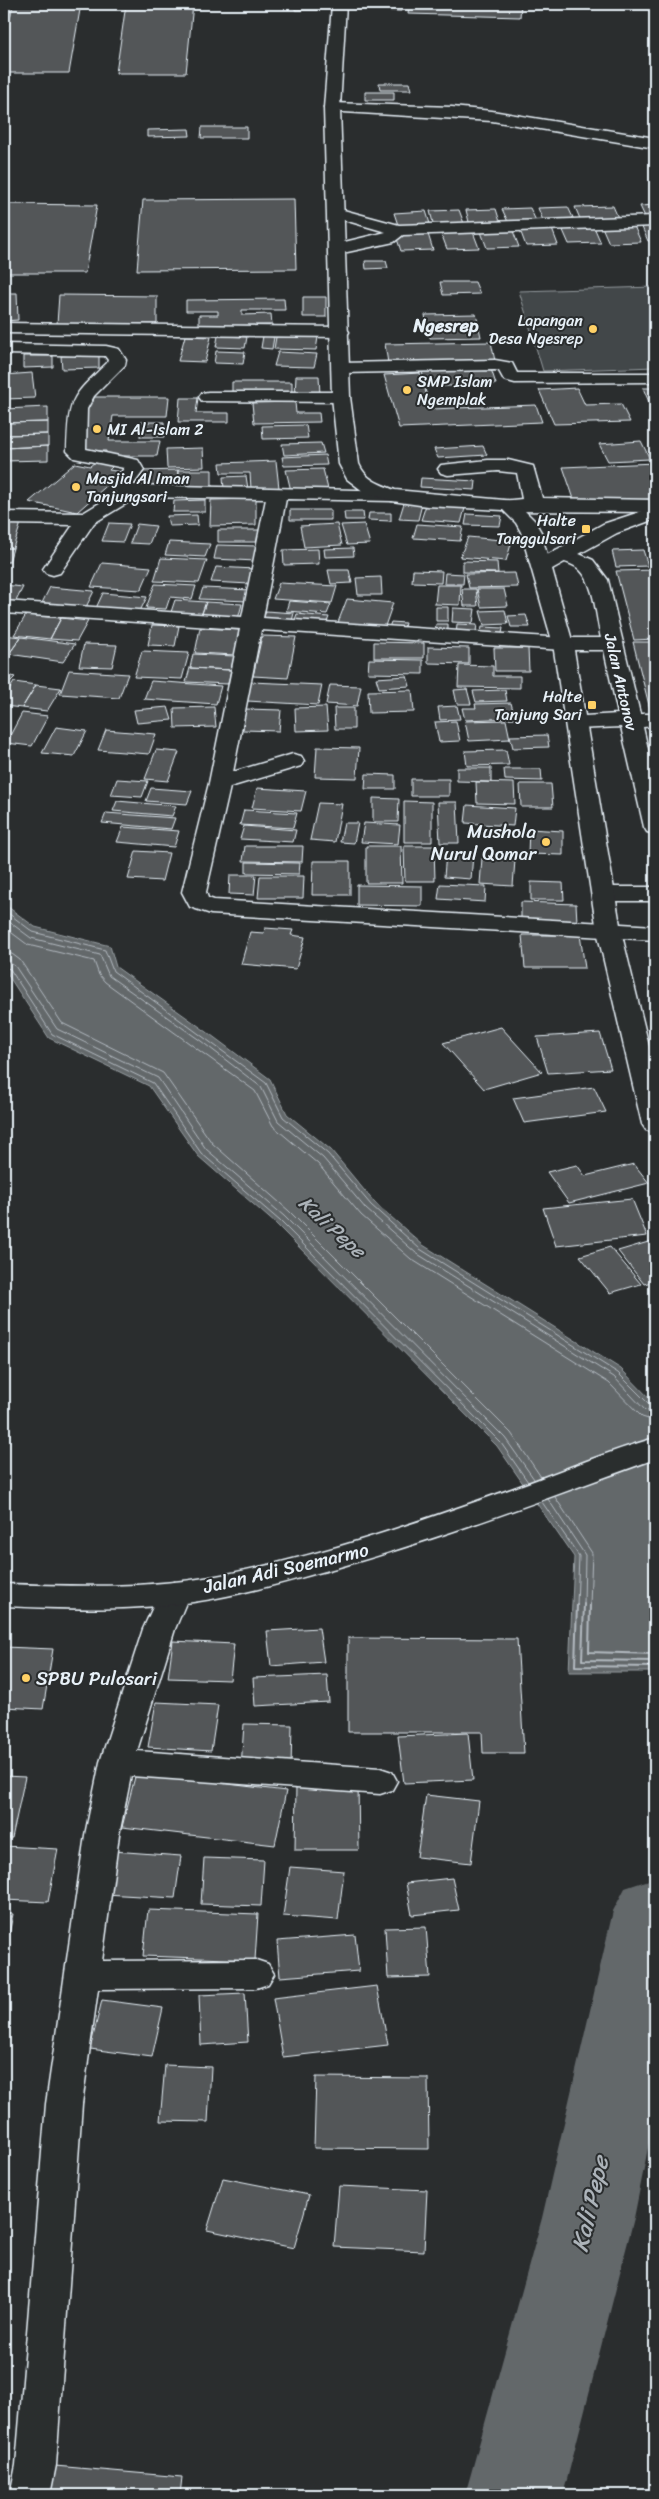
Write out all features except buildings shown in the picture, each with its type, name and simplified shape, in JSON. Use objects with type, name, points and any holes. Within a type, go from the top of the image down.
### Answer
[{"type":"main road","points":[[339,4],[332,108],[342,398],[349,464],[354,475],[371,488],[392,495]]},
{"type":"main road","points":[[332,108],[472,114],[655,143]]},
{"type":"main road","points":[[336,213],[399,230],[655,221]]},
{"type":"main road","points":[[338,249],[391,236],[399,230]]},
{"type":"main road","points":[[4,328],[340,332]]},
{"type":"main road","points":[[4,349],[106,351],[113,353],[117,360],[116,365],[86,393],[78,409],[76,450],[81,454],[131,464],[134,470],[121,488],[127,493]]},
{"type":"main road","points":[[341,368],[495,365],[506,367],[510,376],[515,378],[650,378]]},
{"type":"main road","points":[[208,397],[342,398]]},
{"type":"main road","points":[[448,469],[519,467],[526,470],[533,504]]},
{"type":"main road","points":[[53,570],[87,519],[127,493],[147,490],[392,495],[427,500],[508,505],[655,506]]},
{"type":"main road","points":[[277,494],[220,784],[194,892],[198,902],[206,907],[655,933]]},
{"type":"main road","points":[[508,505],[524,520],[531,532],[563,644],[609,931],[655,1124]]},
{"type":"main road","points":[[541,567],[634,518],[655,513]]},
{"type":"main road","points":[[4,518],[87,519]]},
{"type":"main road","name":"Jalan Antonov","points":[[563,554],[586,564],[598,580],[655,827]]},
{"type":"main road","points":[[4,607],[563,644],[612,644]]},
{"type":"main road","points":[[576,722],[655,720]]},
{"type":"main road","points":[[220,784],[294,761]]},
{"type":"main road","points":[[604,894],[655,894]]},
{"type":"main road","name":"Jalan Adi Soemarmo","points":[[4,1595],[78,1598],[174,1593],[246,1582],[388,1544],[655,1448]]},
{"type":"main road","points":[[30,2495],[36,2465],[64,2104],[102,1835],[117,1762],[159,1629],[174,1593]]},
{"type":"main road","points":[[117,1762],[380,1781]]},
{"type":"main road","points":[[83,1974],[256,1974]]},
{"type":"shaded area","name":"Lapangan Desa Ngesrep","points":[[655,287],[655,367],[543,371],[519,291]]},
{"type":"water","points":[[4,884],[8,907],[35,927],[110,946],[116,967],[270,1079],[287,1114],[331,1150],[374,1202],[423,1245],[621,1369],[655,1404],[655,1672],[569,1672],[574,1557],[497,1446],[276,1224],[198,1156],[149,1086],[49,1038],[4,969]]},
{"type":"waterway","name":"Kali Pepe","points":[[514,2495],[588,2218],[655,1911]]},
{"type":"place","name":"Lapangan Desa Ngesrep","points":[[593,329]]},
{"type":"place","name":"SMP Islam Ngemplak","points":[[407,390]]},
{"type":"place","name":"MI Al-Islam 2","points":[[97,429]]},
{"type":"place","name":"Masjid Al Iman Tanjungsari","points":[[76,487]]},
{"type":"place","name":"Halte Tanggulsari","points":[[586,529]]},
{"type":"place","name":"Halte Tanjung Sari","points":[[592,705]]},
{"type":"place","name":"Mushola Nurul Qomar","points":[[546,842]]},
{"type":"place","name":"SPBU Pulosari","points":[[26,1678]]},
{"type":"district","name":"Ngesrep","points":[[446,326]]}]
